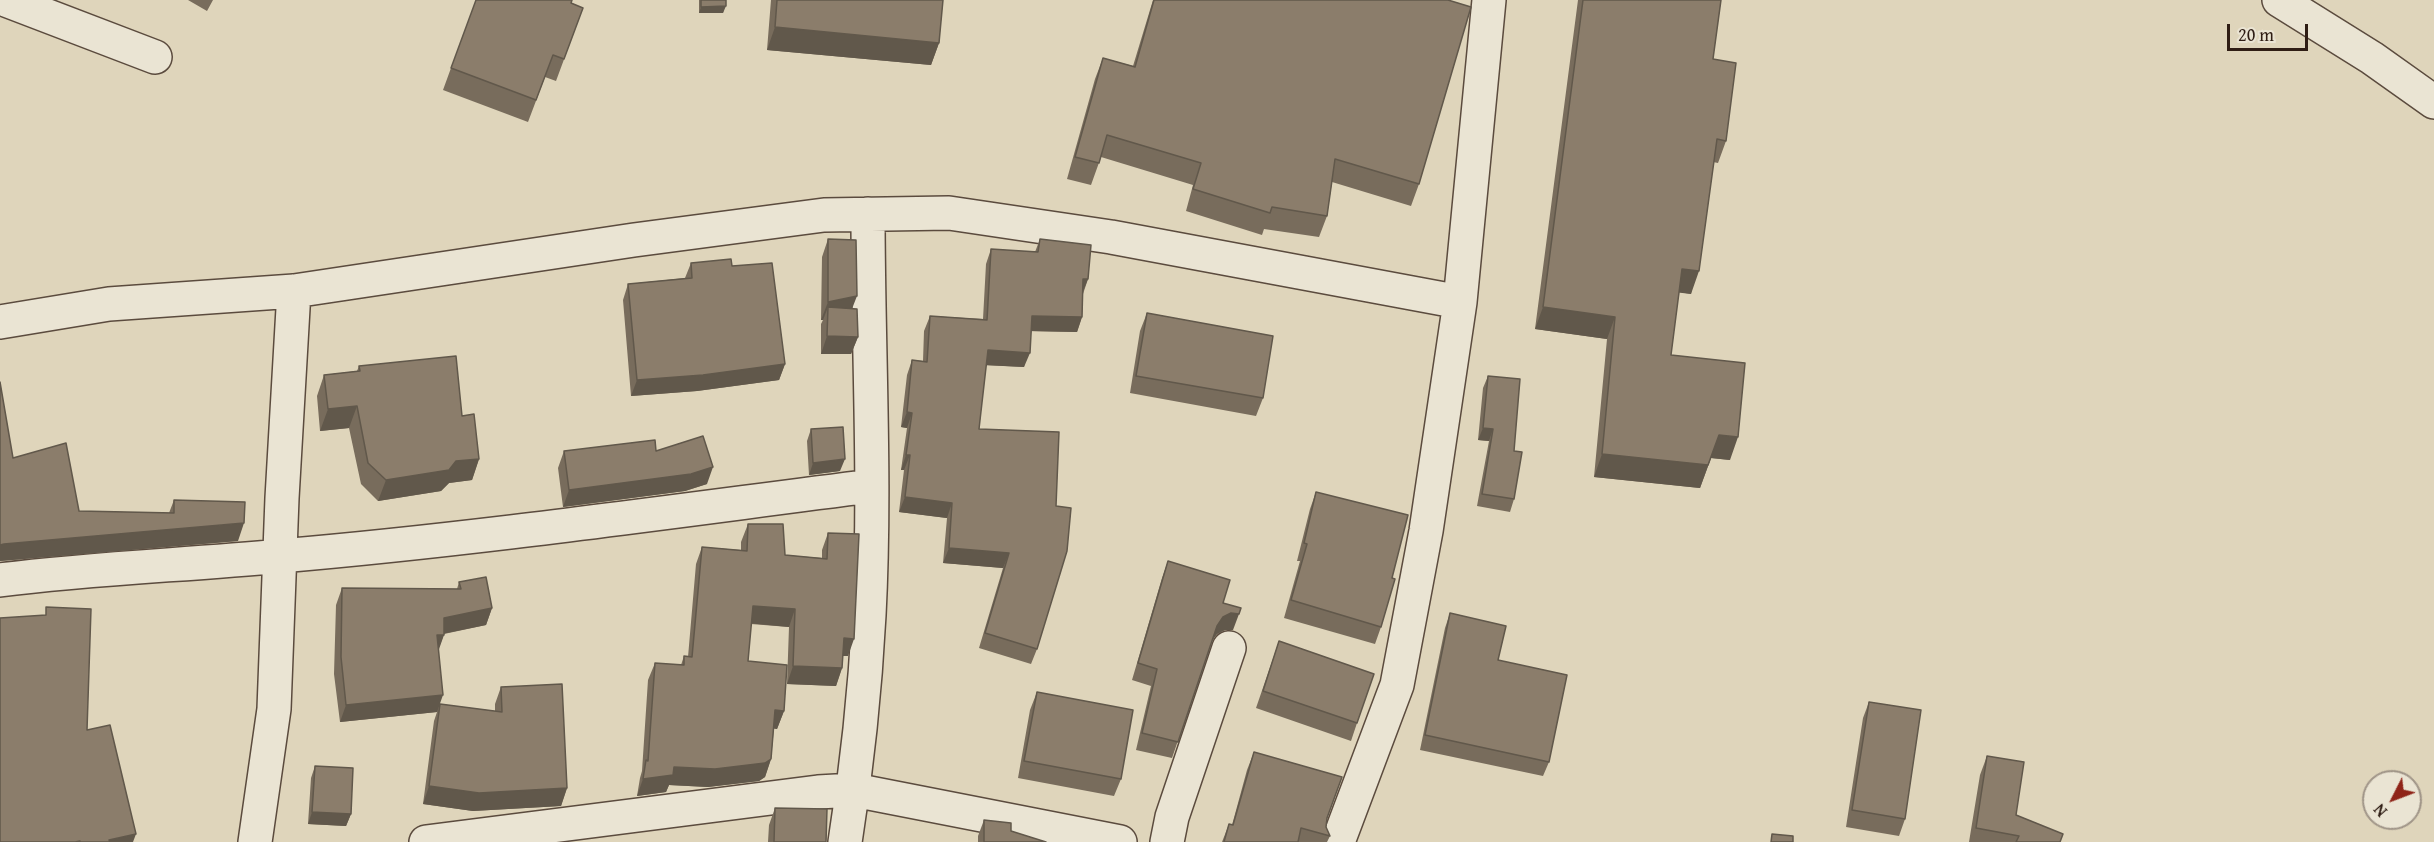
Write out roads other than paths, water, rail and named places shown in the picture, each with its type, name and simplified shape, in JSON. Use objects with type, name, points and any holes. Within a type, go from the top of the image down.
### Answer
[{"type":"street","points":[[6,0],[155,57]]},
{"type":"street","points":[[1338,842],[1397,685],[1426,531],[1460,302],[1489,0]]},
{"type":"street","points":[[2279,0],[2372,58],[2434,102]]},
{"type":"street","points":[[0,322],[109,304],[294,291],[634,240],[824,215],[868,214],[949,213],[1111,237],[1460,302]]},
{"type":"street","points":[[845,842],[854,790],[869,615],[871,486],[868,214]]},
{"type":"street","points":[[255,842],[274,709],[294,291]]},
{"type":"street","points":[[0,580],[67,572],[280,556],[493,534],[871,486]]},
{"type":"street","points":[[1167,842],[1172,817],[1229,648]]},
{"type":"street","points":[[426,842],[818,792],[854,790],[1120,842]]}]
